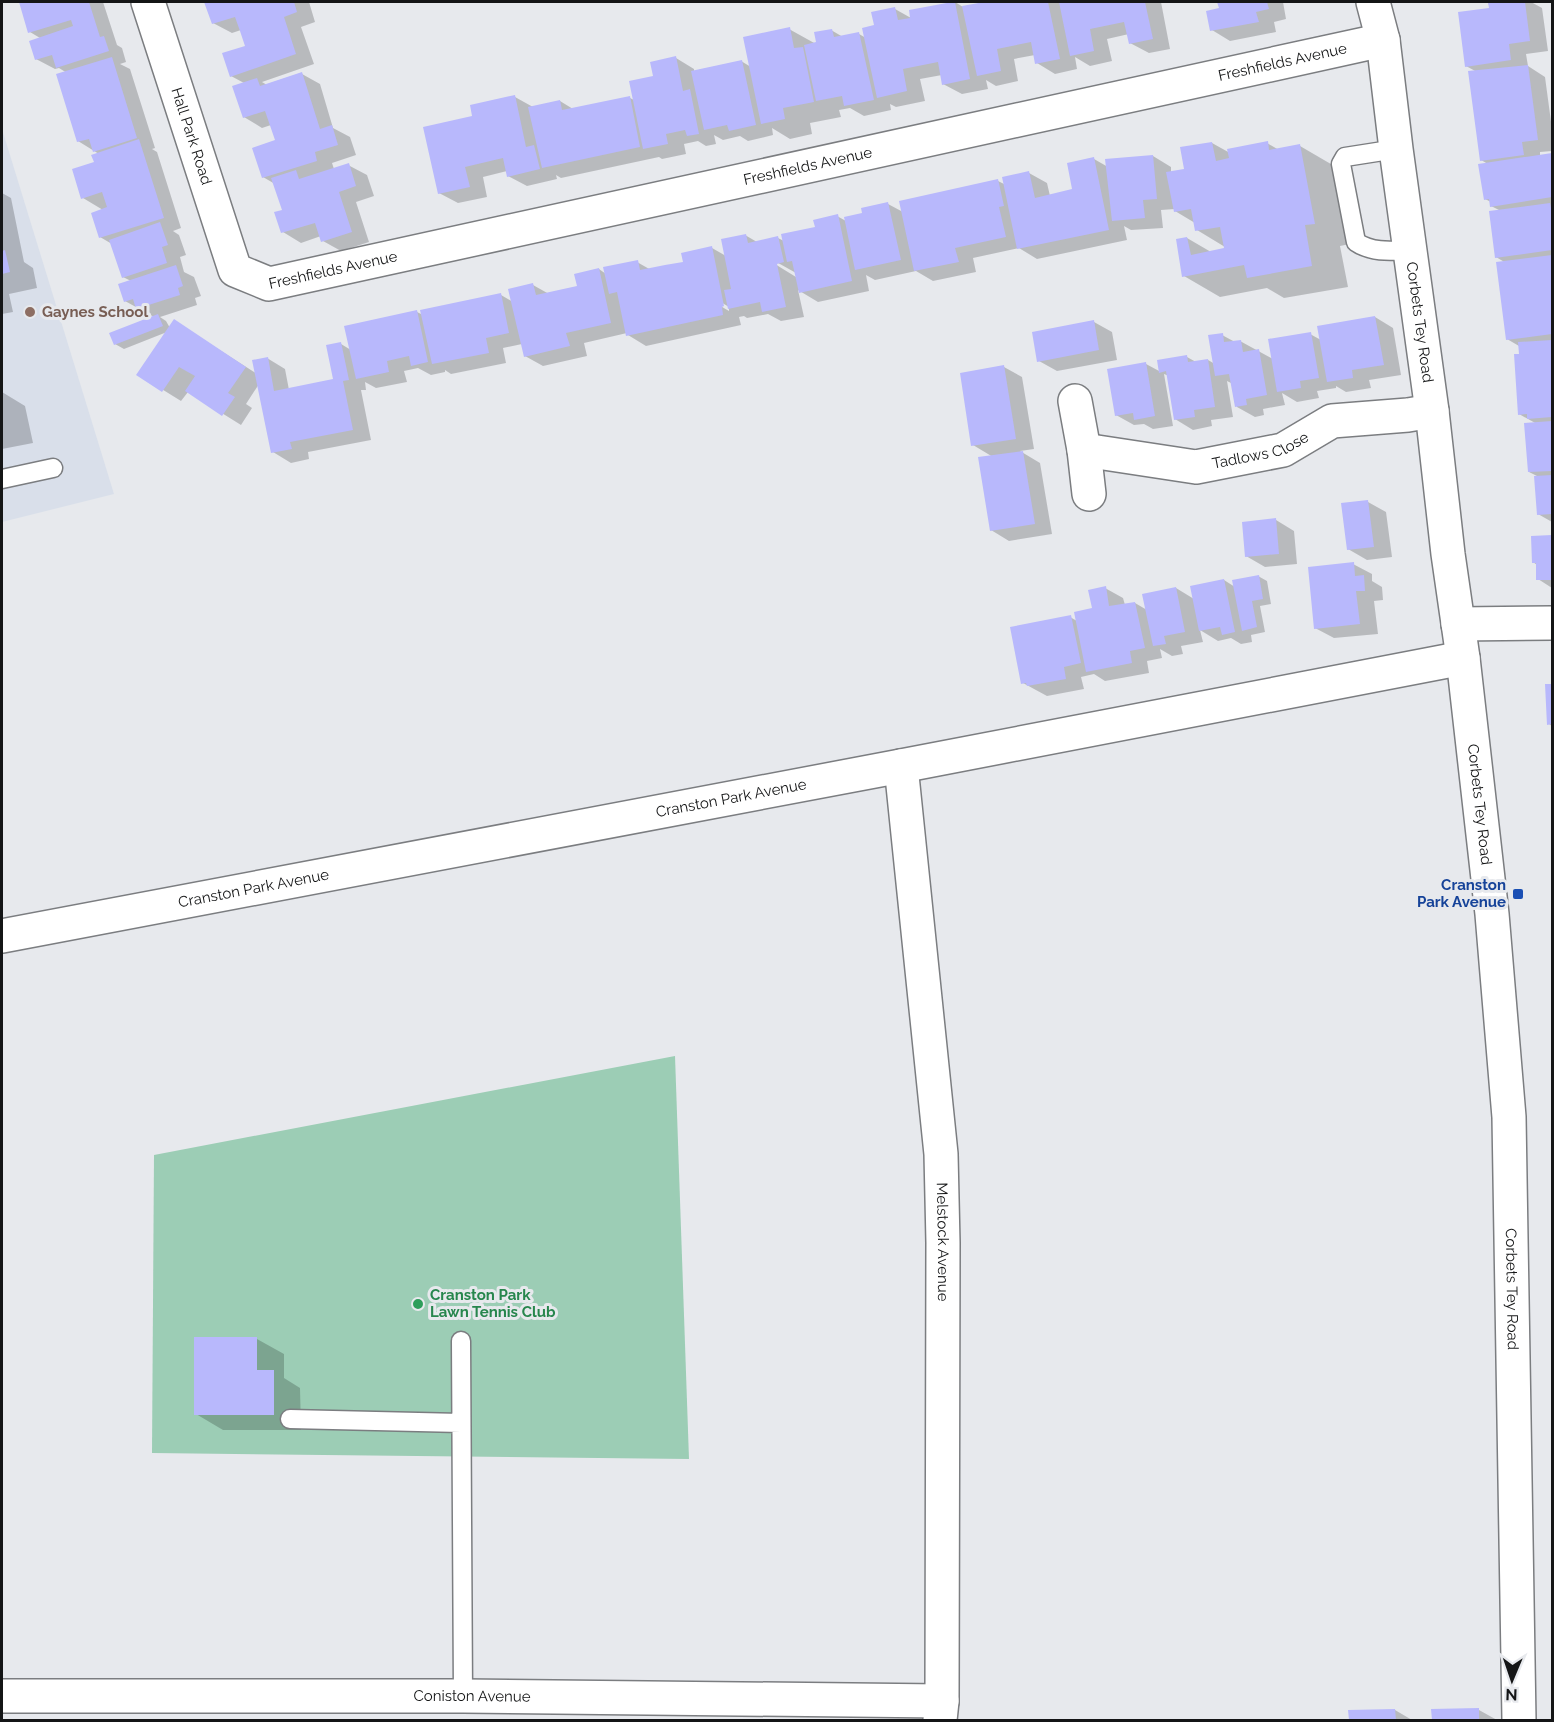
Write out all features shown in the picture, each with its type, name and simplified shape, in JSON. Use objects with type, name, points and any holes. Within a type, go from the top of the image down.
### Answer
[{"type":"street","name":"Hall Park Road","points":[[148,2],[235,270]]},
{"type":"street","name":"Corbets Tey Road","points":[[1372,2],[1383,39],[1432,411],[1492,914],[1509,1117],[1519,1720]]},
{"type":"street","name":"Freshfields Avenue","points":[[235,270],[269,284],[1383,39]]},
{"type":"street","points":[[1075,401],[1089,494]]},
{"type":"street","name":"Tadlows Close","points":[[1084,450],[1196,467],[1283,450],[1332,421],[1432,411]]},
{"type":"street","points":[[1458,624],[1552,622]]},
{"type":"street","name":"Cranston Park Avenue","points":[[2,936],[1462,658]]},
{"type":"street","name":"Melstock Avenue","points":[[901,766],[941,1154],[943,1243],[941,1711]]},
{"type":"street","name":"Coniston Avenue","points":[[2,1696],[463,1696],[941,1711]]},
{"type":"lane","points":[[1396,148],[1345,157],[1341,164],[1356,242],[1366,249],[1410,250]]},
{"type":"lane","points":[[2,479],[53,468]]},
{"type":"lane","points":[[460,1341],[463,1696]]},
{"type":"lane","points":[[290,1419],[461,1423]]},
{"type":"shaded area","name":"Gaynes School","points":[[2,129],[114,494],[2,522]]},
{"type":"green space","name":"Cranston Park Lawn Tennis Club","points":[[675,1056],[689,1459],[152,1453],[154,1155]]},
{"type":"building","points":[[19,2],[89,2],[100,37],[104,36],[109,51],[56,68],[52,55],[35,60],[29,41],[73,26],[71,20],[28,33]]},
{"type":"building","points":[[204,2],[294,2],[297,12],[284,17],[296,54],[230,77],[222,53],[245,46],[240,31],[235,17],[212,24]]},
{"type":"building","points":[[955,2],[970,79],[942,85],[938,62],[903,69],[907,91],[877,98],[862,28],[874,25],[871,12],[895,7],[898,20],[910,18],[909,10]]},
{"type":"building","points":[[984,2],[1048,2],[1060,59],[1035,64],[1031,42],[997,49],[1001,71],[977,76],[962,6]]},
{"type":"building","points":[[1059,2],[1145,2],[1153,39],[1129,44],[1124,22],[1090,29],[1094,51],[1070,56]]},
{"type":"building","points":[[1217,2],[1267,2],[1269,9],[1256,12],[1259,22],[1210,31],[1206,11],[1219,8]]},
{"type":"building","points":[[1488,2],[1525,2],[1530,41],[1509,44],[1511,60],[1465,67],[1458,12],[1489,8]]},
{"type":"building","points":[[790,27],[794,48],[803,47],[814,102],[783,108],[785,119],[761,124],[743,37]]},
{"type":"building","points":[[832,29],[834,37],[859,32],[874,100],[844,106],[842,96],[816,101],[804,45],[816,42],[814,32]]},
{"type":"building","points":[[676,56],[683,91],[690,89],[699,134],[687,136],[685,130],[666,134],[668,144],[643,149],[629,81],[653,76],[650,62]]},
{"type":"building","points":[[112,57],[137,138],[93,152],[89,139],[77,142],[56,74]]},
{"type":"building","points":[[742,60],[756,125],[729,131],[727,125],[704,130],[691,71]]},
{"type":"building","points":[[1528,65],[1538,140],[1522,142],[1524,155],[1480,161],[1468,71]]},
{"type":"building","points":[[302,72],[320,129],[332,125],[338,145],[315,152],[317,161],[262,178],[252,148],[275,140],[265,111],[243,118],[232,86],[257,78],[260,86]]},
{"type":"building","points":[[515,95],[526,147],[534,145],[540,169],[507,177],[503,158],[465,167],[470,187],[438,194],[423,127],[472,116],[470,105]]},
{"type":"building","points":[[630,96],[640,147],[542,168],[528,107],[560,100],[562,110]]},
{"type":"building","points":[[139,139],[164,218],[99,238],[91,213],[107,207],[102,192],[81,199],[72,169],[94,162],[91,155]]},
{"type":"building","points":[[1268,141],[1269,150],[1300,144],[1315,224],[1305,225],[1312,266],[1247,278],[1244,265],[1182,277],[1176,239],[1187,237],[1191,255],[1224,248],[1220,227],[1195,231],[1191,209],[1174,212],[1166,172],[1184,169],[1180,147],[1212,142],[1216,161],[1229,158],[1227,149]]},
{"type":"building","points":[[1552,153],[1552,197],[1490,207],[1489,199],[1484,200],[1478,164]]},
{"type":"building","points":[[1153,155],[1157,199],[1143,200],[1145,218],[1112,221],[1105,159]]},
{"type":"building","points":[[1094,157],[1109,230],[1017,249],[1002,177],[1029,171],[1035,198],[1072,189],[1067,163]]},
{"type":"building","points":[[349,163],[356,186],[339,192],[352,232],[321,242],[315,223],[281,233],[274,212],[282,210],[271,178],[296,170],[299,179]]},
{"type":"building","points":[[998,179],[1004,206],[999,207],[1006,237],[955,248],[959,262],[914,271],[899,201]]},
{"type":"building","points":[[888,202],[901,260],[855,270],[844,217],[862,213],[861,208]]},
{"type":"building","points":[[1550,203],[1552,250],[1495,258],[1489,211]]},
{"type":"building","points":[[838,214],[852,281],[799,293],[792,261],[787,262],[781,234],[815,227],[813,220]]},
{"type":"building","points":[[160,222],[168,245],[162,247],[167,263],[122,278],[109,240]]},
{"type":"building","points":[[746,234],[748,243],[778,236],[784,262],[777,264],[786,307],[762,312],[760,302],[728,309],[724,290],[731,289],[721,239]]},
{"type":"building","points":[[712,246],[724,306],[722,307],[723,315],[626,336],[617,292],[609,294],[603,267],[638,260],[640,270],[683,262],[681,253]]},
{"type":"building","points":[[5,250],[10,272],[2,274],[2,251]]},
{"type":"building","points":[[1552,255],[1552,334],[1506,340],[1496,262]]},
{"type":"building","points":[[176,265],[183,286],[178,288],[180,295],[136,309],[133,299],[124,302],[118,284]]},
{"type":"building","points":[[599,268],[611,323],[566,333],[570,346],[524,357],[508,289],[533,283],[536,295],[577,286],[574,274]]},
{"type":"building","points":[[501,293],[509,333],[486,338],[489,353],[432,364],[420,310]]},
{"type":"building","points":[[417,310],[428,362],[411,366],[409,356],[387,361],[389,372],[356,379],[344,326]]},
{"type":"building","points":[[158,314],[163,326],[114,345],[109,333]]},
{"type":"building","points":[[1375,316],[1384,365],[1352,370],[1353,378],[1327,382],[1317,326]]},
{"type":"building","points":[[174,319],[246,367],[228,393],[235,397],[222,416],[185,391],[195,376],[179,367],[162,392],[136,375]]},
{"type":"building","points":[[1094,320],[1099,350],[1037,362],[1032,332]]},
{"type":"building","points":[[1311,332],[1319,378],[1300,381],[1301,388],[1277,392],[1268,339]]},
{"type":"building","points":[[1223,333],[1224,342],[1241,340],[1243,352],[1259,349],[1267,395],[1246,399],[1247,405],[1235,407],[1229,374],[1215,376],[1208,335]]},
{"type":"building","points":[[1552,340],[1552,417],[1527,419],[1527,414],[1518,415],[1514,354],[1519,354],[1518,342]]},
{"type":"building","points":[[341,342],[349,380],[343,381],[353,430],[290,442],[292,449],[271,453],[252,360],[268,357],[274,391],[333,379],[326,345]]},
{"type":"building","points":[[1187,355],[1188,362],[1208,359],[1215,407],[1194,410],[1195,417],[1174,420],[1166,371],[1159,373],[1157,360]]},
{"type":"building","points":[[1146,362],[1155,416],[1134,420],[1133,413],[1115,416],[1107,369]]},
{"type":"building","points":[[1004,365],[1016,439],[971,446],[960,373]]},
{"type":"building","points":[[1552,421],[1552,471],[1528,472],[1524,423]]},
{"type":"building","points":[[1023,451],[1035,524],[990,531],[978,457]]},
{"type":"building","points":[[1552,475],[1552,514],[1537,515],[1534,476]]},
{"type":"building","points":[[1368,500],[1374,547],[1347,550],[1341,503]]},
{"type":"building","points":[[1276,518],[1279,554],[1245,557],[1242,522]]},
{"type":"building","points":[[1552,535],[1552,580],[1536,580],[1536,563],[1532,563],[1531,536]]},
{"type":"building","points":[[1354,562],[1355,576],[1364,575],[1365,591],[1356,591],[1360,624],[1314,629],[1308,567]]},
{"type":"building","points":[[1259,575],[1263,599],[1252,601],[1257,627],[1242,631],[1232,580]]},
{"type":"building","points":[[1224,579],[1235,632],[1222,635],[1220,627],[1199,631],[1190,586]]},
{"type":"building","points":[[1106,586],[1109,606],[1135,602],[1145,648],[1130,651],[1132,663],[1086,672],[1074,612],[1092,608],[1088,590]]},
{"type":"building","points":[[1176,587],[1185,632],[1164,636],[1166,644],[1153,646],[1142,594]]},
{"type":"building","points":[[1071,615],[1081,663],[1064,667],[1066,679],[1027,686],[1026,683],[1021,684],[1010,627]]},
{"type":"building","points":[[1545,684],[1552,684],[1552,724],[1547,725]]},
{"type":"building","points":[[194,1337],[257,1337],[257,1370],[274,1370],[274,1415],[194,1415]]},
{"type":"building","points":[[1479,1708],[1479,1720],[1432,1720],[1431,1709]]},
{"type":"building","points":[[1395,1709],[1396,1720],[1349,1720],[1348,1710]]},
{"type":"place","name":"Gaynes School","points":[[30,312]]},
{"type":"place","name":"Cranston Park Avenue","points":[[1518,894]]},
{"type":"place","name":"Cranston Park Lawn Tennis Club","points":[[418,1304]]}]
